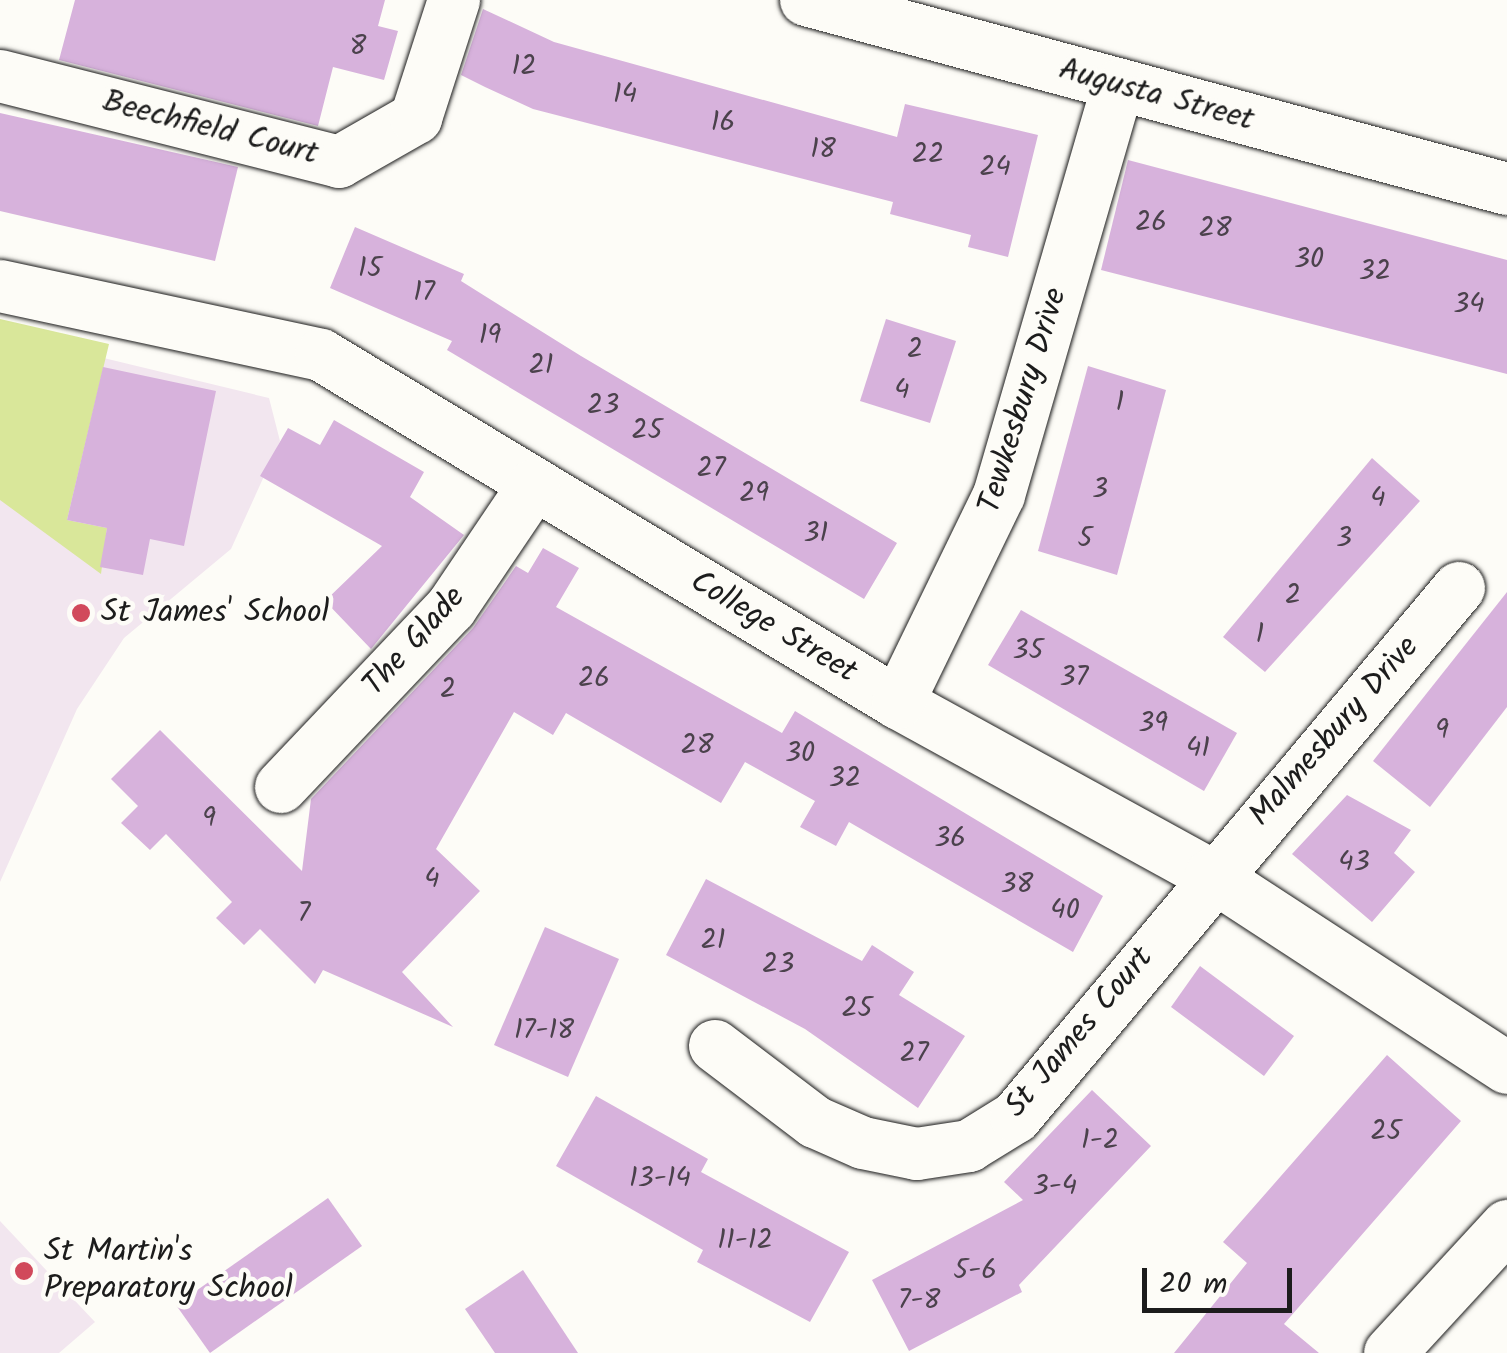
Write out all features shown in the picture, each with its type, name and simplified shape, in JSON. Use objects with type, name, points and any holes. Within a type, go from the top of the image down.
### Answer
[{"type":"street","name":"Beechfield Court","points":[[0,76],[339,162],[416,118],[454,0]]},
{"type":"street","name":"Augusta Street","points":[[806,0],[1507,190]]},
{"type":"street","name":"Tewkesbury Drive","points":[[898,703],[1000,495],[1118,86]]},
{"type":"street","name":"College Street","points":[[0,286],[321,355],[898,703],[1211,875],[1507,1068]]},
{"type":"street","name":"The Glade","points":[[280,787],[451,608],[534,486]]},
{"type":"street","name":"Malmesbury Drive","points":[[1211,875],[1459,588]]},
{"type":"street","name":"St James Court","points":[[715,1046],[816,1122],[863,1143],[917,1154],[969,1146],[1016,1117],[1211,875]]},
{"type":"street","points":[[1390,1353],[1507,1226]]},
{"type":"shaded area","name":"St James' School","points":[[0,333],[269,398],[280,441],[231,549],[124,638],[77,709],[0,882]]},
{"type":"shaded area","name":"St Martin's Preparatory School","points":[[0,1221],[95,1322],[59,1353],[0,1353]]},
{"type":"green space","points":[[0,319],[109,344],[67,520],[107,528],[101,574],[0,500]]},
{"type":"building","points":[[75,0],[385,0],[378,26],[398,31],[384,80],[333,67],[318,126],[59,60]]},
{"type":"building","points":[[483,9],[554,42],[897,137],[905,104],[1038,135],[1008,257],[968,247],[971,235],[890,214],[893,202],[533,109],[485,87],[461,75]]},
{"type":"building","points":[[0,113],[238,167],[215,261],[0,211]]},
{"type":"building","points":[[1128,160],[1507,260],[1507,374],[1101,270]]},
{"type":"building","points":[[355,227],[464,274],[461,281],[581,356],[897,543],[864,599],[447,350],[452,341],[330,288]]},
{"type":"building","points":[[886,319],[956,341],[930,423],[860,401]]},
{"type":"building","points":[[1088,366],[1166,390],[1117,575],[1038,551]]},
{"type":"building","points":[[103,367],[216,391],[184,546],[150,539],[143,575],[100,567],[107,528],[67,520]]},
{"type":"building","points":[[334,420],[424,472],[410,497],[464,535],[371,649],[325,601],[382,546],[260,476],[288,428],[320,445]]},
{"type":"building","points":[[1372,458],[1420,501],[1265,672],[1223,637]]},
{"type":"building","points":[[543,548],[579,568],[556,607],[782,733],[795,711],[1103,896],[1073,952],[849,822],[836,846],[800,827],[815,801],[745,762],[721,803],[566,713],[553,735],[514,712],[436,849],[480,891],[402,972],[453,1027],[323,970],[315,984],[260,929],[244,945],[216,918],[232,902],[166,834],[150,850],[121,823],[138,806],[111,779],[160,730],[302,871],[311,799],[473,628],[516,566],[528,573]]},
{"type":"building","points":[[1507,592],[1507,707],[1430,807],[1373,761]]},
{"type":"building","points":[[1021,610],[1237,733],[1204,791],[988,665]]},
{"type":"building","points":[[1347,795],[1411,830],[1394,853],[1415,872],[1372,922],[1292,854]]},
{"type":"building","points":[[706,879],[862,961],[872,945],[914,972],[899,995],[965,1036],[918,1108],[805,1029],[666,955]]},
{"type":"building","points":[[545,927],[619,959],[568,1077],[494,1045]]},
{"type":"building","points":[[1200,966],[1294,1036],[1264,1076],[1171,1007]]},
{"type":"building","points":[[1387,1055],[1461,1121],[1284,1324],[1319,1353],[1174,1353],[1247,1263],[1223,1242]]},
{"type":"building","points":[[1092,1090],[1151,1146],[1019,1285],[1022,1292],[909,1351],[872,1280],[1023,1200],[1004,1182]]},
{"type":"building","points":[[596,1096],[708,1159],[701,1172],[849,1252],[810,1322],[697,1262],[703,1250],[556,1166]]},
{"type":"building","points":[[328,1198],[362,1246],[210,1353],[176,1305]]},
{"type":"building","points":[[523,1270],[578,1353],[495,1353],[465,1309]]},
{"type":"place","name":"St James' School","points":[[81,613]]},
{"type":"place","name":"St Martin's Preparatory School","points":[[24,1271]]}]
